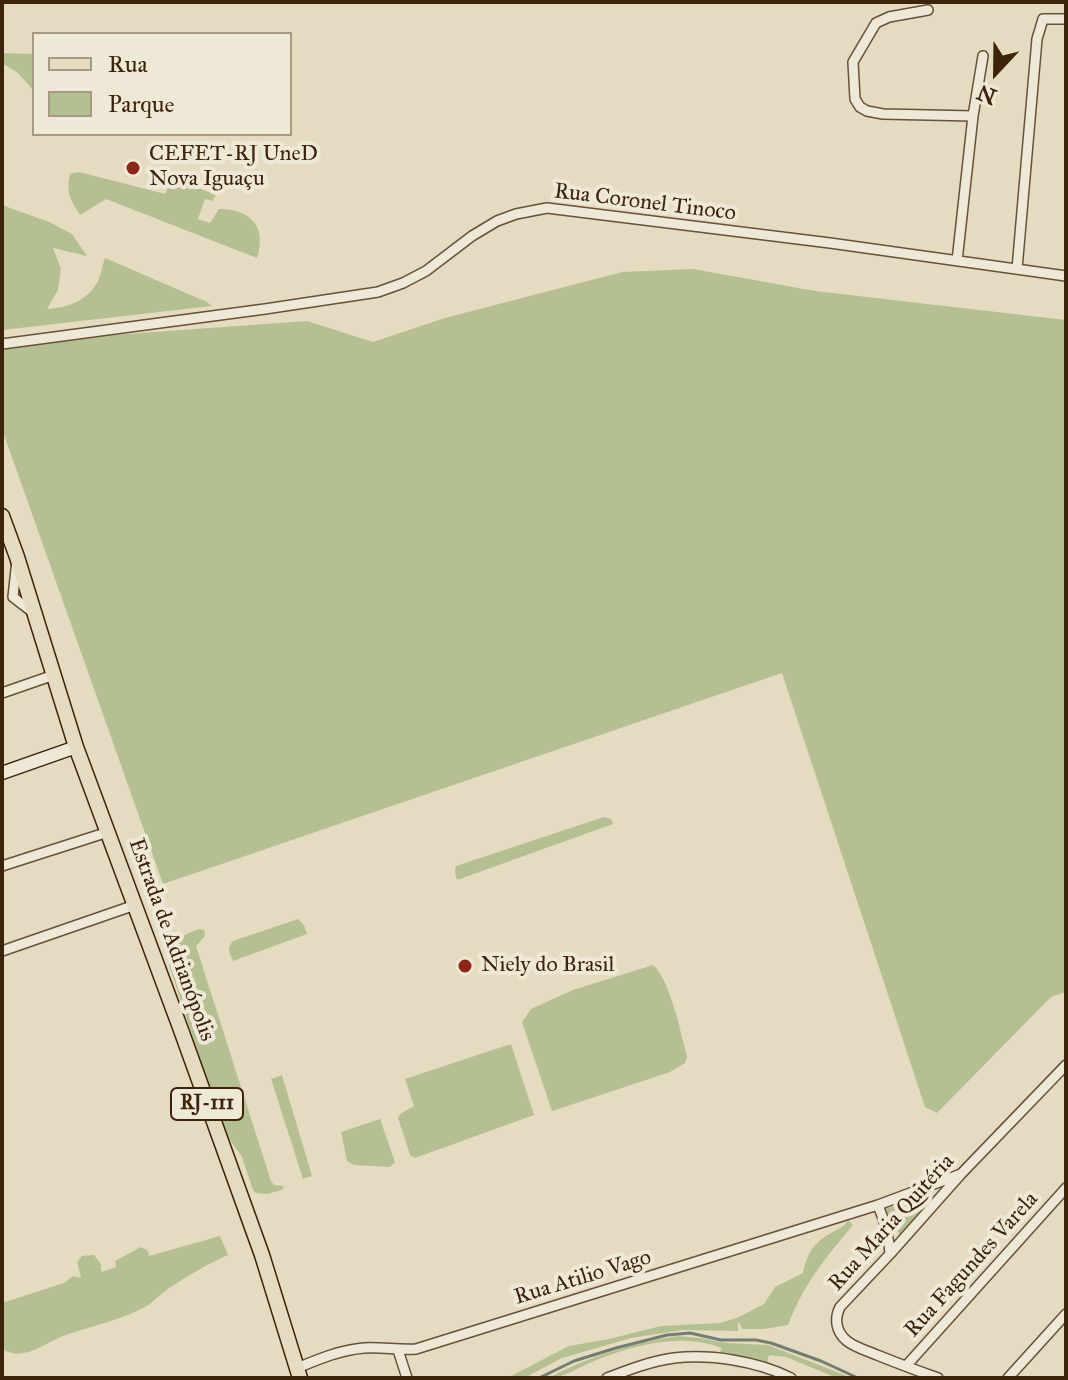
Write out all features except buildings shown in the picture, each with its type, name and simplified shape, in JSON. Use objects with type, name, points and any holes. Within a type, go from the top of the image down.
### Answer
[{"type":"main road","name":"Estrada de Adrianópolis","points":[[2,516],[76,747],[262,1255],[298,1373]]},
{"type":"main road","points":[[2,773],[76,747]]},
{"type":"street","points":[[928,10],[889,17],[876,23],[854,59],[855,99],[867,111],[883,114],[973,116]]},
{"type":"street","points":[[1017,269],[1037,39],[1045,18],[1066,19]]},
{"type":"street","points":[[957,261],[983,56]]},
{"type":"street","name":"Rua Coronel Tinoco","points":[[2,344],[378,292],[426,271],[497,221],[547,208],[1066,276]]},
{"type":"street","points":[[13,597],[17,557]]},
{"type":"street","points":[[2,601],[13,597]]},
{"type":"street","points":[[13,597],[36,615]]},
{"type":"street","points":[[2,693],[54,675]]},
{"type":"street","points":[[2,866],[108,832]]},
{"type":"street","points":[[2,951],[135,905]]},
{"type":"street","name":"Rua Maria Quitéria","points":[[938,1378],[848,1342],[836,1325],[836,1315],[961,1174],[1066,1065]]},
{"type":"street","name":"Rua Atilio Vago","points":[[298,1373],[322,1357],[346,1350],[416,1349],[878,1205],[961,1174]]},
{"type":"street","name":"Rua Fagundes Varela","points":[[906,1366],[1066,1188]]},
{"type":"street","points":[[878,1205],[886,1224],[890,1254]]},
{"type":"street","points":[[1008,1378],[1066,1314]]},
{"type":"street","points":[[398,1350],[407,1378]]},
{"type":"street","points":[[609,1378],[641,1365],[674,1358],[749,1363],[791,1378]]},
{"type":"green space","points":[[2,53],[32,54],[32,89],[18,73],[2,63]]},
{"type":"green space","points":[[79,172],[165,194],[173,178],[216,195],[212,201],[205,199],[198,219],[210,223],[219,209],[248,216],[260,237],[257,258],[106,199],[80,215],[71,200],[68,186],[70,174]]},
{"type":"green space","points":[[2,205],[72,234],[87,256],[53,248],[61,269],[58,290],[47,309],[69,305],[87,295],[98,280],[105,258],[212,306],[2,330]]},
{"type":"green space","points":[[693,269],[815,291],[1066,320],[1066,992],[1051,997],[937,1113],[925,1107],[782,673],[163,884],[2,429],[2,349],[112,335],[307,321],[373,342],[445,318],[622,272]]},
{"type":"green space","points":[[604,817],[611,819],[613,824],[457,880],[456,866]]},
{"type":"green space","points":[[298,919],[307,934],[233,961],[229,948],[233,941]]},
{"type":"green space","points":[[204,930],[205,936],[196,946],[271,1181],[274,1185],[284,1186],[282,1190],[267,1194],[253,1190],[242,1157],[221,1122],[169,965],[172,954],[179,946],[179,939]]},
{"type":"green space","points":[[653,965],[665,982],[674,1008],[687,1057],[685,1063],[670,1072],[552,1111],[522,1022],[531,1009],[573,990]]},
{"type":"green space","points":[[511,1044],[534,1115],[415,1158],[410,1155],[398,1118],[414,1106],[405,1079]]},
{"type":"green space","points":[[282,1075],[312,1176],[303,1179],[271,1079]]},
{"type":"green space","points":[[380,1119],[395,1162],[390,1167],[354,1165],[347,1161],[341,1132]]},
{"type":"green space","points":[[933,1195],[900,1235],[884,1209]]},
{"type":"green space","points":[[848,1220],[853,1225],[808,1284],[788,1325],[742,1329],[738,1321],[738,1331],[683,1330],[631,1338],[562,1358],[524,1378],[507,1378],[569,1346],[661,1326],[720,1323],[737,1318],[764,1304],[775,1287],[803,1273],[816,1244]]},
{"type":"green space","points":[[220,1236],[228,1255],[182,1280],[143,1308],[66,1335],[27,1353],[10,1353],[2,1349],[2,1303],[64,1283],[73,1276],[81,1278],[77,1262],[82,1256],[94,1255],[101,1264],[101,1272],[116,1267],[115,1261],[141,1247],[148,1251],[149,1256]]},
{"type":"green space","points":[[677,1336],[768,1345],[852,1378],[837,1378],[786,1357],[769,1355],[766,1366],[722,1357],[722,1348],[706,1343],[674,1341],[625,1350],[548,1378],[611,1352]]},
{"type":"waterway","points":[[539,1378],[574,1361],[616,1348],[667,1335],[690,1333],[721,1340],[771,1343],[858,1378]]},
{"type":"place","name":"CEFET-RJ UneD Nova Iguaçu","points":[[133,168]]},
{"type":"place","name":"Niely do Brasil","points":[[465,966]]}]
